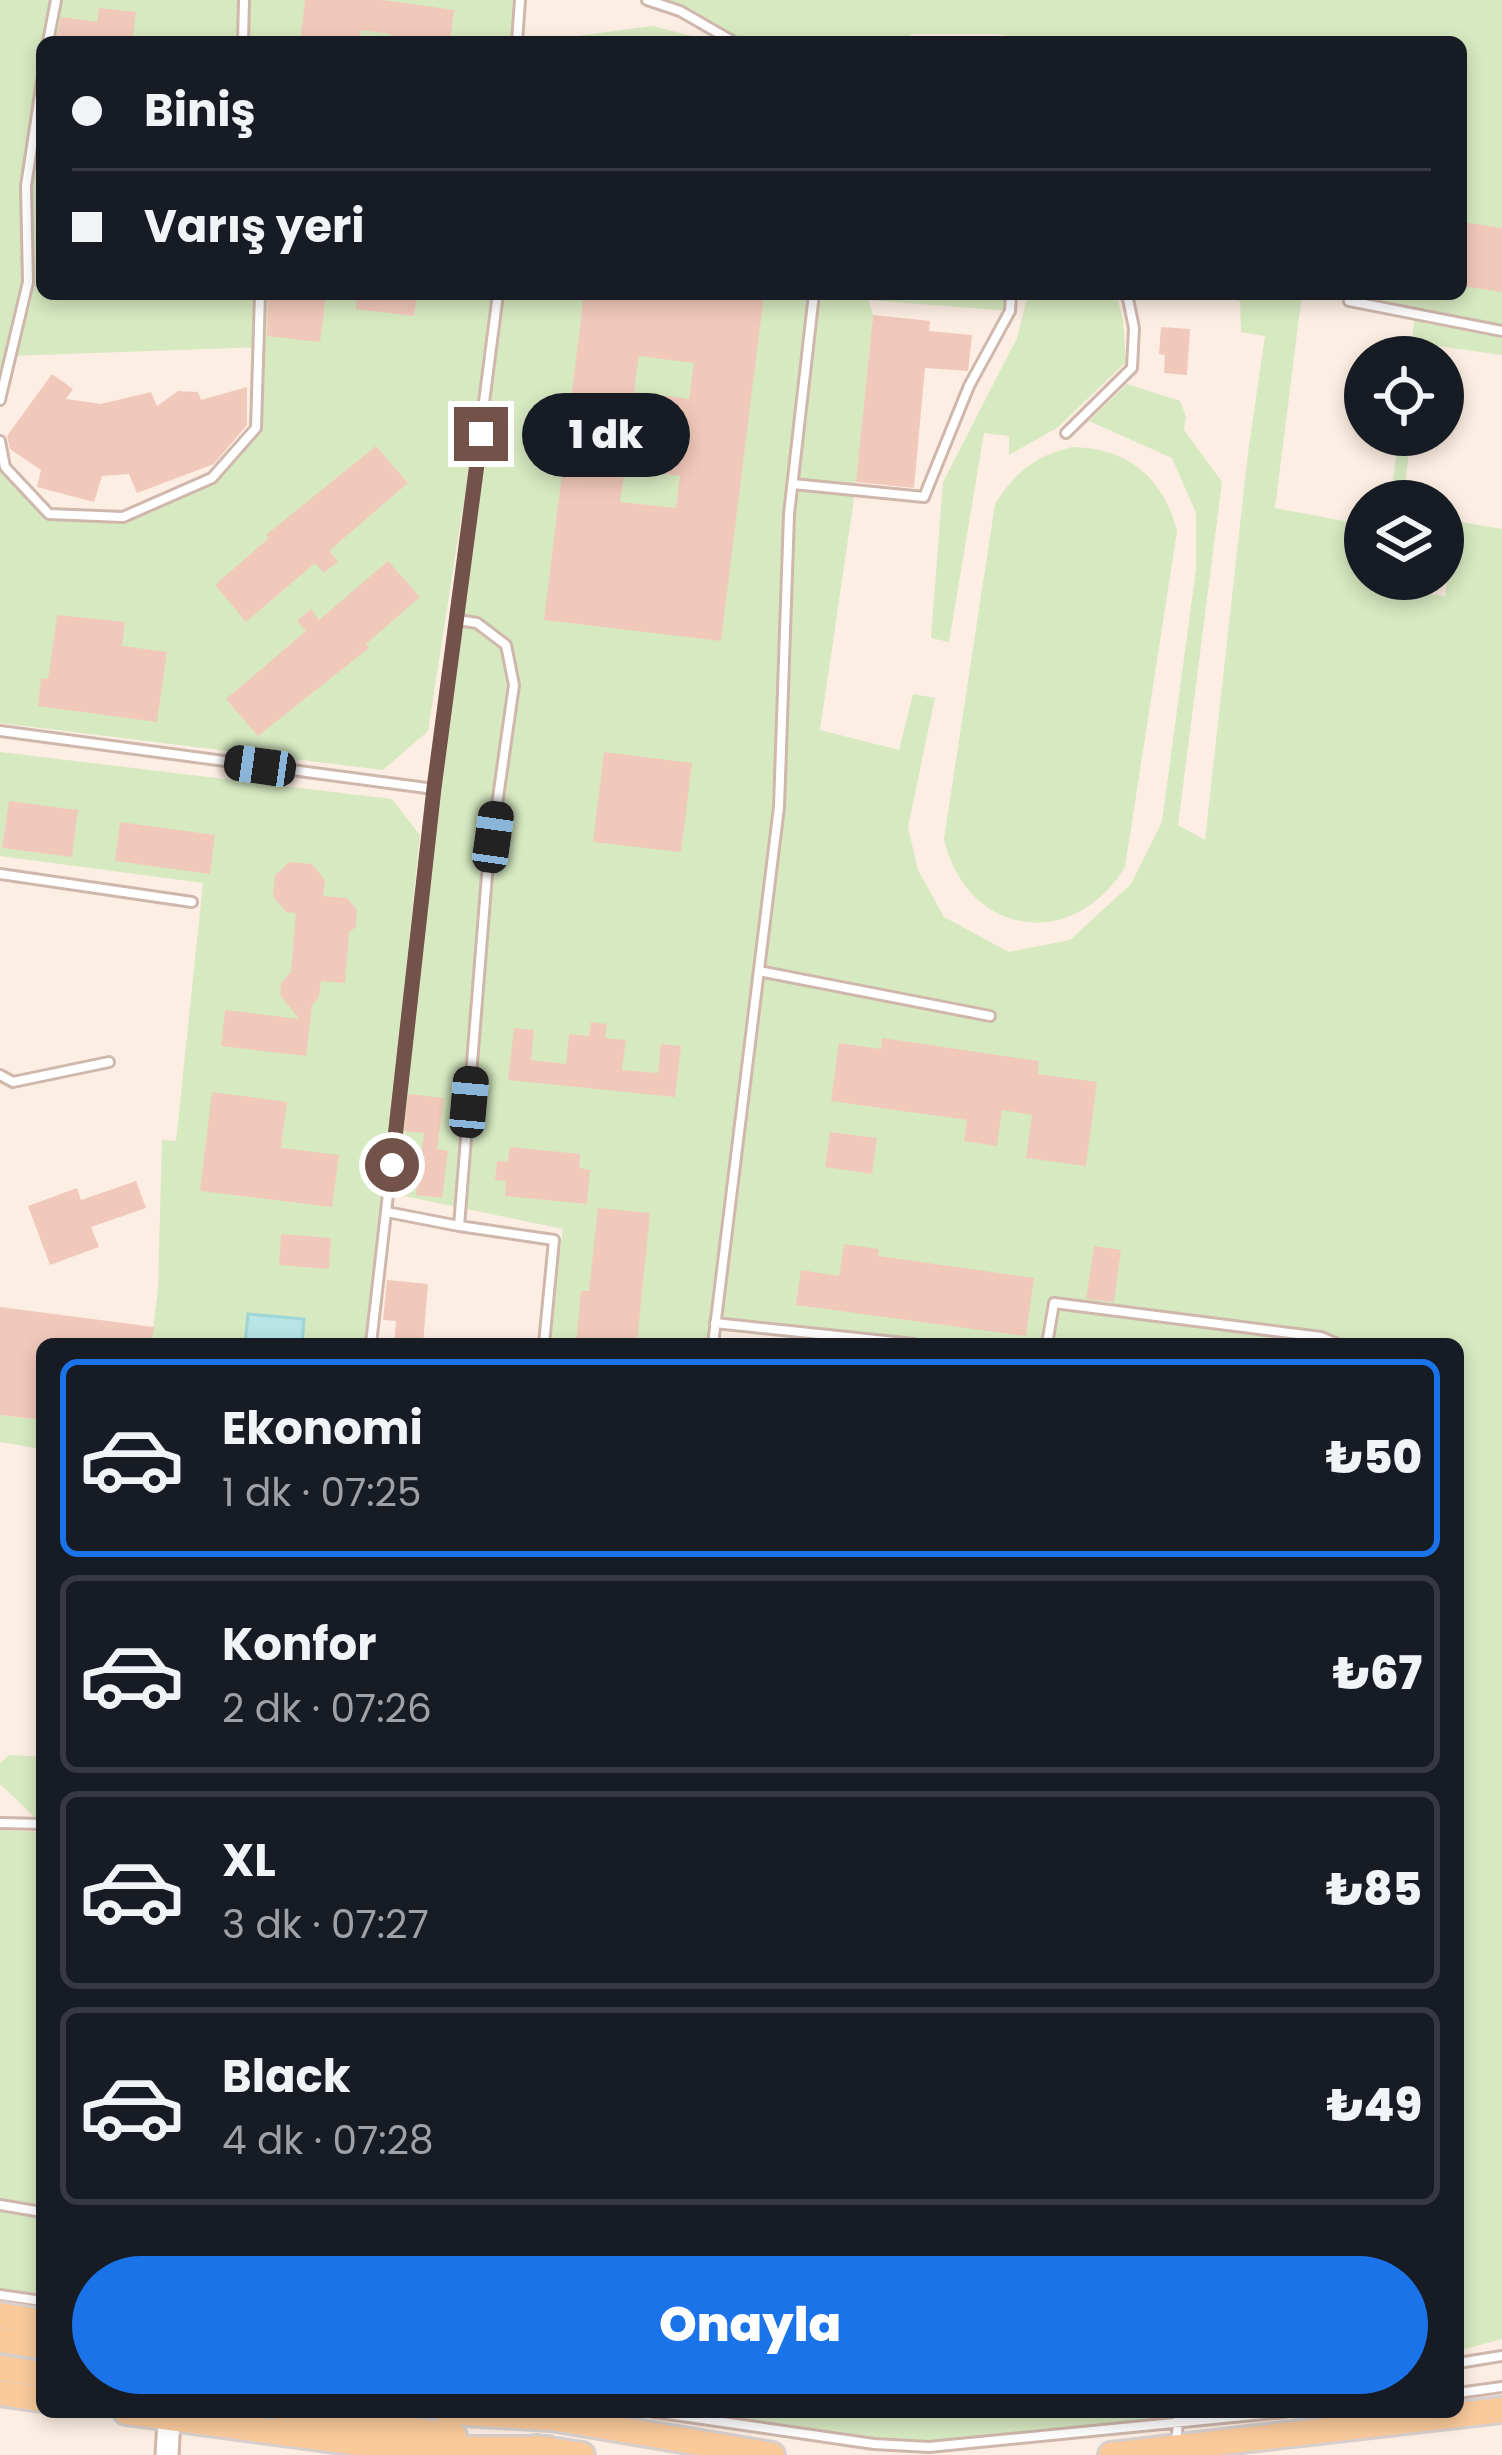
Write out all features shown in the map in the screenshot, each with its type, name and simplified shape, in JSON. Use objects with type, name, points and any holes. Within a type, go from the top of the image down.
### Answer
[{"type":"main road","points":[[0,2315],[36,2321]]},
{"type":"main road","points":[[0,2340],[36,2345]]},
{"type":"main road","points":[[0,2368],[36,2373]]},
{"type":"main road","points":[[0,2393],[36,2398]]},
{"type":"main road","points":[[1464,2412],[1502,2410]]},
{"type":"main road","points":[[164,2418],[404,2449],[548,2449]]},
{"type":"main road","points":[[327,2418],[582,2455]]},
{"type":"main road","points":[[559,2418],[772,2455]]},
{"type":"main road","points":[[1111,2455],[1178,2427],[1350,2418]]},
{"type":"main road","points":[[167,2455],[170,2419]]},
{"type":"lane","points":[[50,36],[56,0]]},
{"type":"lane","points":[[243,36],[244,0]]},
{"type":"lane","points":[[518,36],[520,0]]},
{"type":"lane","points":[[646,0],[680,10],[724,36]]},
{"type":"lane","points":[[0,400],[28,282],[26,186],[36,120]]},
{"type":"lane","points":[[0,441],[5,467],[49,514],[124,517],[212,478],[256,428],[260,300]]},
{"type":"lane","points":[[372,1338],[434,788],[497,300]]},
{"type":"lane","points":[[714,1338],[779,807],[793,484],[813,300]]},
{"type":"lane","points":[[793,484],[924,497],[969,386],[1010,311],[1011,300]]},
{"type":"lane","points":[[1066,433],[1132,368],[1134,328],[1128,300]]},
{"type":"lane","points":[[1349,301],[1502,331]]},
{"type":"lane","points":[[458,620],[477,623],[506,645],[514,685],[488,875],[459,1226]]},
{"type":"lane","points":[[0,731],[434,788]]},
{"type":"lane","points":[[0,874],[191,902]]},
{"type":"lane","points":[[759,971],[990,1016]]},
{"type":"lane","points":[[0,1075],[13,1082],[109,1062]]},
{"type":"lane","points":[[387,1212],[554,1240],[545,1338]]},
{"type":"lane","points":[[1047,1338],[1054,1303],[1323,1338]]},
{"type":"lane","points":[[716,1323],[857,1338]]},
{"type":"lane","points":[[0,1823],[36,1824]]},
{"type":"lane","points":[[0,2206],[36,2211]]},
{"type":"lane","points":[[0,2295],[36,2300]]},
{"type":"lane","points":[[1464,2362],[1502,2356]]},
{"type":"lane","points":[[1464,2392],[1502,2386]]},
{"type":"lane","points":[[695,2418],[874,2444],[929,2447],[1242,2418]]},
{"type":"green space","points":[[0,0],[520,0],[517,36],[36,36],[36,300],[495,300],[428,731],[383,770],[0,723],[0,441],[5,467],[49,514],[124,517],[212,478],[256,428],[260,347],[10,356],[0,400]]},
{"type":"green space","points":[[647,0],[1502,0],[1502,355],[1464,350],[1464,336],[1412,336],[1415,314],[1349,300],[1467,300],[1467,36],[724,36],[680,11]]},
{"type":"green space","points":[[653,26],[692,36],[577,36]]},
{"type":"green space","points":[[497,300],[868,300],[873,315],[856,485],[820,730],[899,750],[913,694],[935,698],[908,827],[918,870],[944,917],[1009,952],[1070,940],[1131,884],[1162,822],[1196,569],[1196,513],[1172,458],[1089,421],[1127,384],[1180,401],[1186,417],[1184,430],[1222,482],[1178,825],[1205,840],[1265,336],[1241,332],[1240,301],[1235,300],[1301,300],[1275,508],[1344,521],[1344,600],[1464,600],[1464,522],[1502,529],[1502,2339],[1464,2349],[1464,1338],[857,1338],[716,1323],[714,1338],[548,1338],[563,1229],[399,1195],[396,1140]]},
{"type":"green space","points":[[868,300],[1011,300],[1010,311]]},
{"type":"green space","points":[[1026,300],[1118,300],[1126,362],[1057,428],[1009,455],[1009,436],[984,433],[949,642],[931,638],[943,482],[1017,338]]},
{"type":"green space","points":[[1072,447],[1110,453],[1140,469],[1163,495],[1177,531],[1125,867],[1103,894],[1078,912],[1051,921],[1024,922],[998,913],[975,897],[956,872],[944,839],[995,504],[1027,467]]},
{"type":"green space","points":[[1396,456],[1408,456],[1406,480],[1393,480]]},
{"type":"green space","points":[[0,752],[392,799],[420,835],[369,1338],[152,1338],[158,1289],[162,1140],[176,1141],[203,883],[0,856]]},
{"type":"green space","points":[[0,1415],[36,1419],[36,1448],[0,1442]]},
{"type":"green space","points":[[9,1755],[36,1757],[36,1818],[0,1784],[0,1763]]},
{"type":"green space","points":[[0,1830],[36,1832],[36,2300],[0,2295]]},
{"type":"green space","points":[[695,2418],[1178,2418],[1178,2423],[977,2444],[874,2444]]},
{"type":"water","points":[[248,1314],[304,1319],[302,1338],[246,1338]]},
{"type":"building","points":[[305,0],[383,0],[454,10],[451,36],[391,36],[361,30],[360,36],[301,36]]},
{"type":"building","points":[[99,8],[136,12],[133,36],[57,36],[61,17],[97,22]]},
{"type":"building","points":[[1467,223],[1502,228],[1502,292],[1467,287]]},
{"type":"building","points":[[268,300],[325,300],[320,342],[267,336]]},
{"type":"building","points":[[357,300],[416,300],[414,316],[356,309]]},
{"type":"building","points":[[583,300],[763,300],[721,641],[544,620]],"holes":[[[639,356],[694,363],[689,399],[634,392]],[[625,469],[680,476],[676,508],[620,502]]]},
{"type":"building","points":[[873,315],[930,321],[929,331],[972,335],[968,371],[925,368],[914,488],[856,482]]},
{"type":"building","points":[[1161,327],[1190,329],[1187,375],[1164,373],[1165,355],[1159,354]]},
{"type":"building","points":[[52,374],[73,389],[66,399],[101,404],[151,392],[157,406],[178,391],[198,392],[201,400],[247,387],[247,425],[214,464],[137,493],[129,474],[102,476],[94,502],[37,487],[41,470],[10,449],[7,436]]},
{"type":"building","points":[[376,446],[408,483],[329,551],[338,561],[324,573],[315,563],[246,622],[215,585],[269,538],[266,535]]},
{"type":"building","points":[[388,561],[420,597],[366,644],[369,648],[258,736],[226,699],[306,631],[297,621],[311,609],[319,620]]},
{"type":"building","points":[[57,615],[125,622],[122,646],[167,652],[157,722],[38,706],[41,678],[48,679]]},
{"type":"building","points":[[604,752],[692,763],[681,852],[593,842]]},
{"type":"building","points":[[9,801],[78,810],[72,857],[2,848]]},
{"type":"building","points":[[120,822],[215,835],[210,874],[115,861]]},
{"type":"building","points":[[290,862],[312,864],[325,880],[323,896],[347,898],[357,910],[356,927],[349,932],[345,983],[321,981],[319,997],[312,1005],[306,1056],[221,1046],[225,1010],[299,1019],[280,995],[281,983],[291,972],[296,913],[286,912],[273,896],[275,875]]},
{"type":"building","points":[[591,1022],[607,1024],[605,1038],[626,1040],[622,1070],[658,1073],[661,1044],[681,1046],[675,1097],[508,1080],[514,1028],[534,1030],[531,1060],[566,1064],[569,1034],[589,1036]]},
{"type":"building","points":[[882,1038],[1039,1061],[1038,1074],[1097,1082],[1086,1166],[1026,1158],[1032,1115],[1002,1110],[997,1146],[964,1141],[967,1120],[831,1101],[839,1043],[881,1049]]},
{"type":"building","points":[[212,1092],[287,1102],[281,1148],[339,1155],[332,1207],[200,1191]]},
{"type":"building","points":[[408,1094],[444,1098],[437,1149],[448,1151],[442,1198],[416,1195],[424,1133],[404,1131]]},
{"type":"building","points":[[830,1132],[877,1138],[872,1174],[825,1167]]},
{"type":"building","points":[[510,1147],[580,1154],[579,1168],[590,1170],[587,1204],[505,1196],[506,1181],[495,1180],[497,1161],[508,1162]]},
{"type":"building","points":[[136,1181],[146,1208],[91,1227],[99,1247],[50,1265],[28,1206],[77,1188],[81,1200]]},
{"type":"building","points":[[598,1208],[650,1213],[637,1338],[577,1338],[581,1291],[589,1291]]},
{"type":"building","points":[[281,1234],[331,1238],[329,1269],[279,1265]]},
{"type":"building","points":[[844,1244],[879,1249],[878,1256],[1034,1278],[1026,1336],[796,1305],[801,1270],[839,1276]]},
{"type":"building","points":[[1094,1246],[1121,1250],[1114,1302],[1086,1299]]},
{"type":"building","points":[[387,1280],[428,1284],[424,1338],[395,1338],[396,1321],[383,1320]]},
{"type":"building","points":[[0,1307],[154,1327],[152,1338],[36,1338],[36,1419],[0,1415]]},
{"type":"route","points":[[392,1165],[434,788],[481,434]]}]
